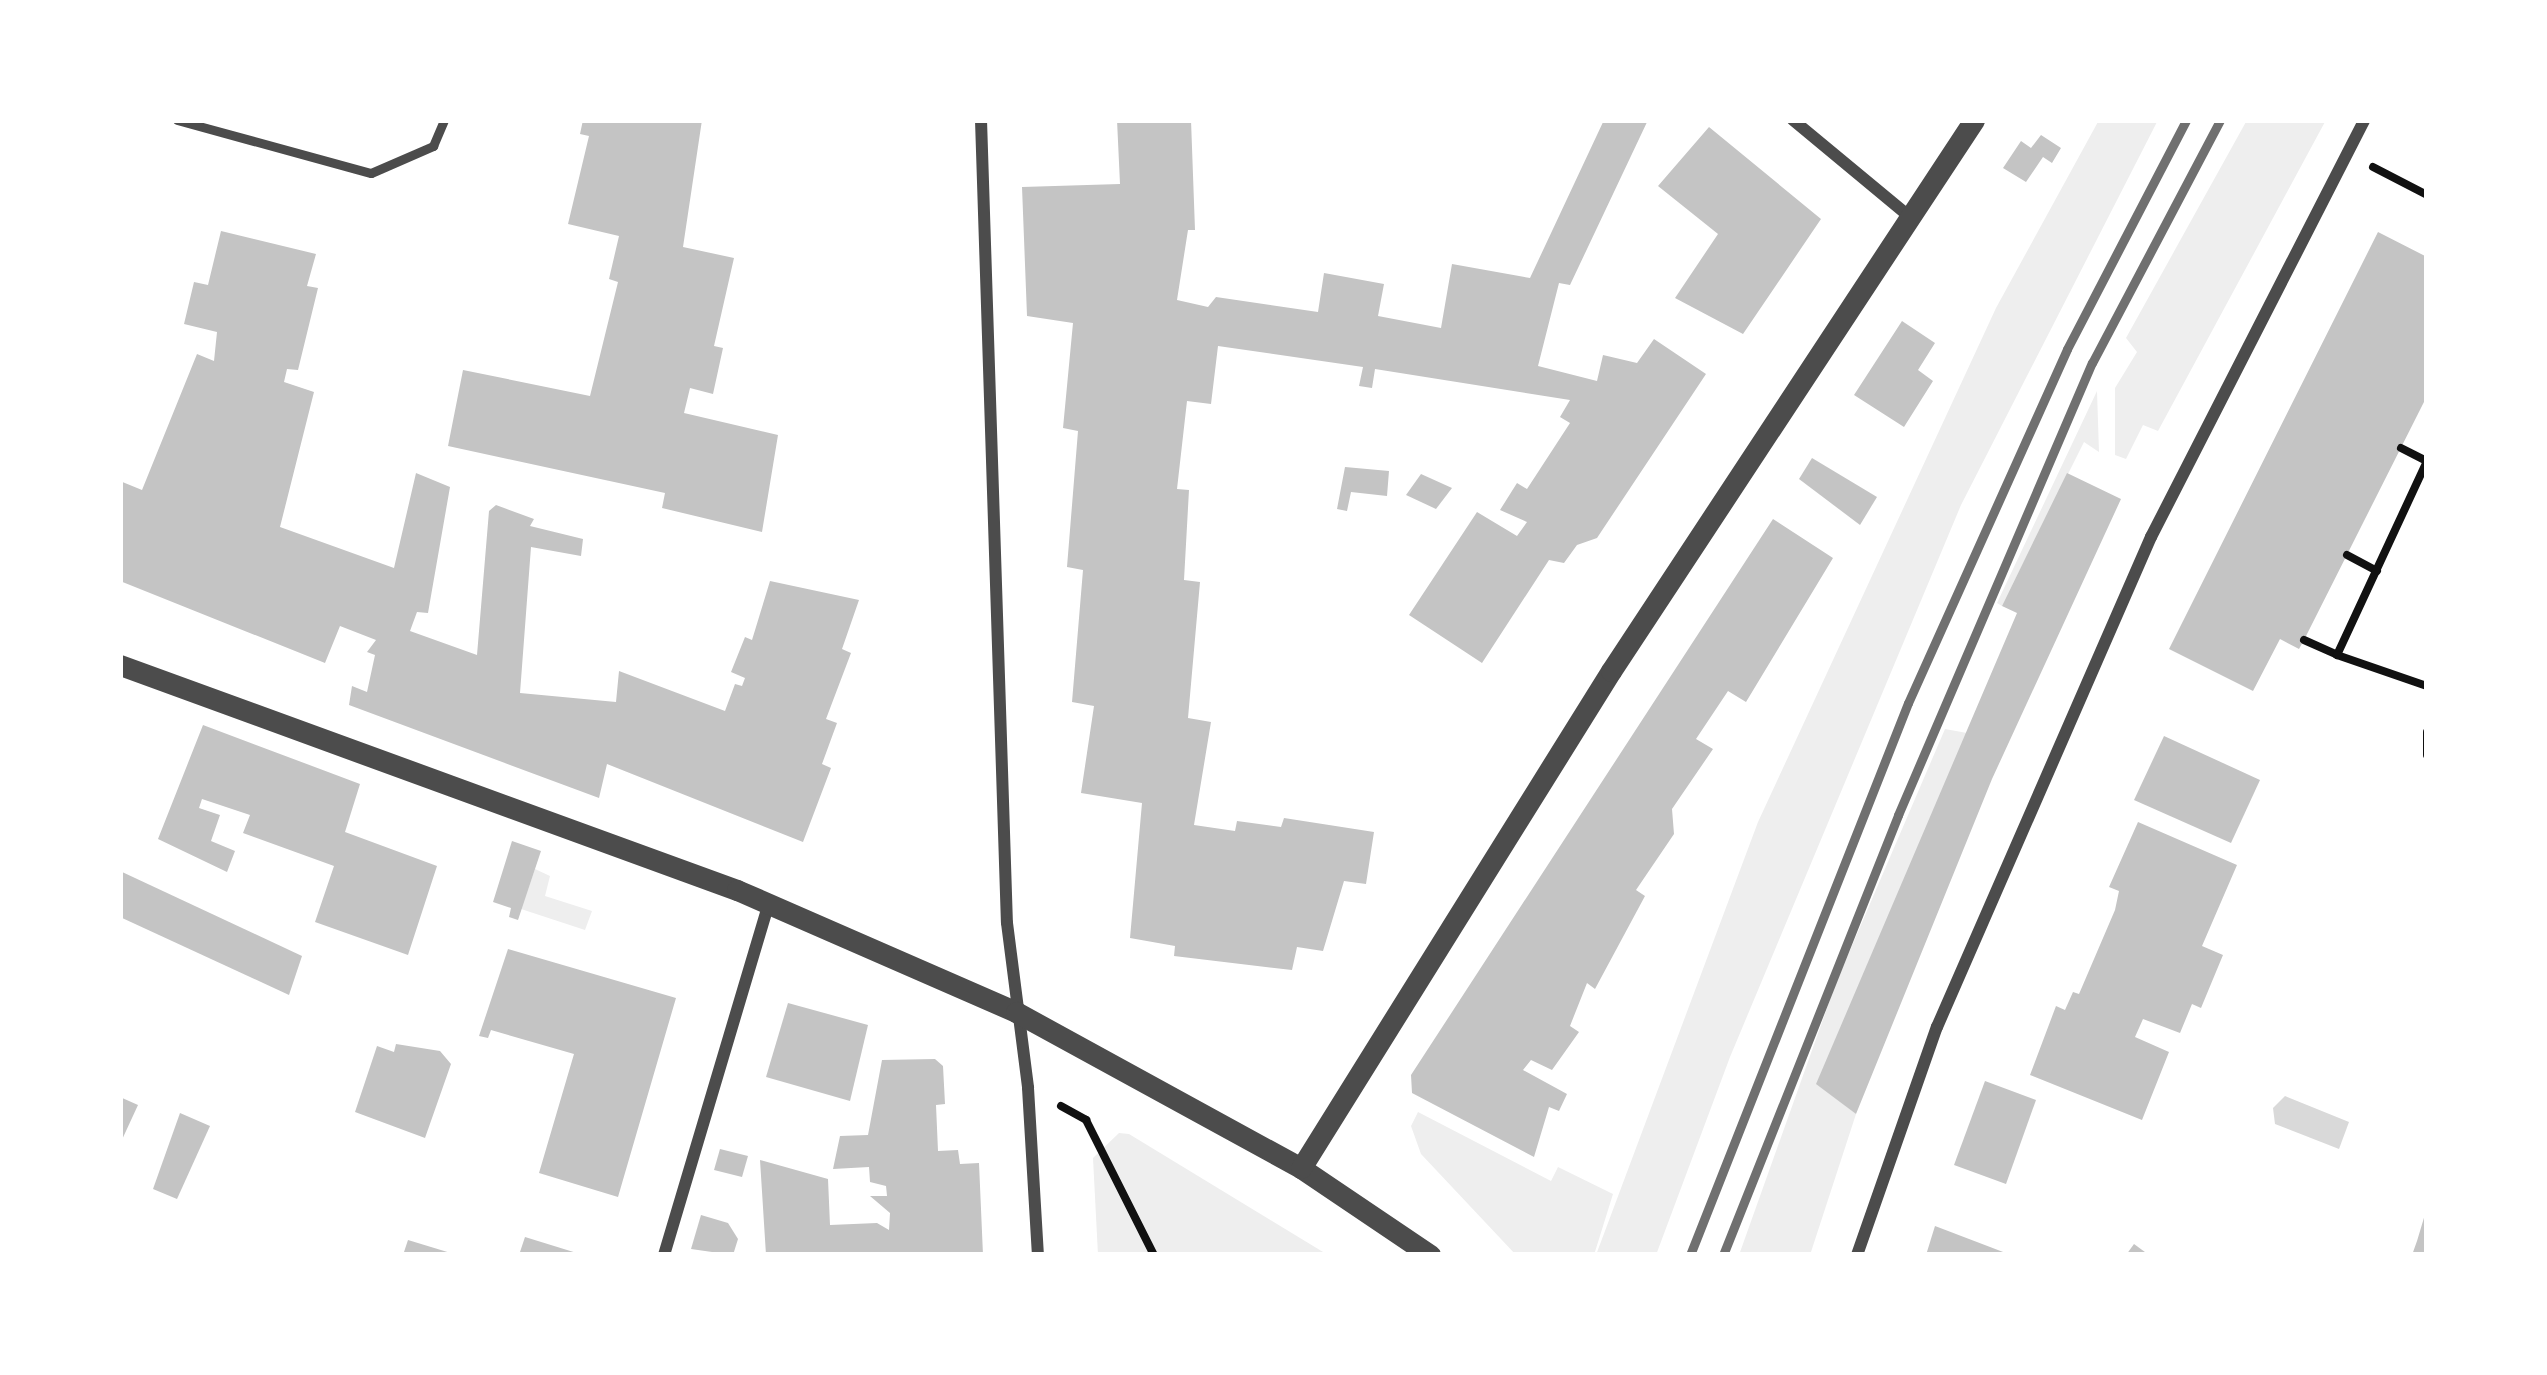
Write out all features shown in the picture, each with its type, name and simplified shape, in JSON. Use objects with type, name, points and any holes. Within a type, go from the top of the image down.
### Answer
[{"type":"street","points":[[981,120],[1016,1012],[1028,1088],[1038,1255]]},
{"type":"street","points":[[1793,120],[1911,218]]},
{"type":"street","points":[[1301,1168],[1611,671],[1974,120]]},
{"type":"street","points":[[1857,1255],[1937,1027],[2142,557],[2364,120]]},
{"type":"street","points":[[120,664],[532,811],[1016,1012],[1301,1168],[1430,1255]]},
{"type":"street","points":[[664,1255],[767,909]]},
{"type":"lane","points":[[177,120],[371,173],[433,146],[443,120]]},
{"type":"path","points":[[2346,152],[2427,195]]},
{"type":"path","points":[[2337,656],[2427,461],[2401,448]]},
{"type":"path","points":[[2347,555],[2377,571]]},
{"type":"path","points":[[2304,640],[2427,686]]},
{"type":"path","points":[[2427,731],[2427,755]]},
{"type":"path","points":[[1028,1088],[1086,1120],[1154,1255]]},
{"type":"shaded area","points":[[2099,120],[2158,120],[1961,505],[1730,1057],[1656,1255],[1596,1255],[1758,822],[1996,308]]},
{"type":"shaded area","points":[[2247,120],[2326,120],[2158,431],[2143,425],[2126,459],[2115,455],[2115,388],[2137,352],[2126,338]]},
{"type":"shaded area","points":[[2097,391],[2099,452],[2084,442],[2002,606],[1997,603]]},
{"type":"shaded area","points":[[1945,729],[1967,733],[1817,1083],[1856,1114],[1810,1255],[1739,1255],[1836,983]]},
{"type":"shaded area","points":[[535,869],[550,876],[545,896],[592,911],[585,930],[521,909]]},
{"type":"shaded area","points":[[2285,1096],[2349,1122],[2339,1149],[2275,1124],[2273,1108]]},
{"type":"shaded area","points":[[1418,1112],[1551,1181],[1558,1167],[1613,1194],[1594,1255],[1516,1255],[1421,1154],[1411,1126]]},
{"type":"shaded area","points":[[1119,1133],[1129,1134],[1328,1255],[1098,1255],[1093,1158]]},
{"type":"building","points":[[583,120],[702,120],[683,247],[734,258],[714,346],[723,348],[713,394],[690,388],[684,413],[778,435],[762,532],[662,508],[665,493],[448,446],[463,370],[590,396],[618,282],[609,279],[619,236],[568,224],[589,136],[580,134]]},
{"type":"building","points":[[1117,120],[1191,120],[1195,230],[1188,230],[1177,300],[1208,307],[1216,297],[1318,312],[1324,273],[1384,284],[1378,316],[1441,328],[1452,264],[1530,278],[1604,120],[1648,120],[1570,285],[1559,283],[1538,366],[1597,381],[1603,355],[1637,363],[1654,339],[1706,374],[1597,538],[1577,545],[1564,563],[1549,560],[1482,663],[1409,615],[1477,512],[1517,536],[1527,522],[1500,510],[1517,483],[1527,489],[1570,423],[1560,417],[1570,400],[1375,369],[1372,388],[1359,386],[1363,367],[1218,346],[1211,404],[1187,401],[1177,489],[1189,490],[1184,580],[1200,582],[1188,718],[1211,722],[1194,825],[1235,831],[1237,821],[1281,827],[1284,818],[1374,832],[1366,884],[1344,881],[1323,951],[1297,947],[1292,970],[1174,956],[1175,946],[1130,938],[1142,803],[1081,793],[1094,706],[1072,702],[1083,570],[1067,567],[1078,431],[1063,428],[1073,323],[1027,316],[1022,187],[1120,184]]},
{"type":"building","points":[[1709,127],[1821,219],[1743,334],[1675,298],[1718,234],[1658,186]]},
{"type":"building","points":[[2041,135],[2061,148],[2052,163],[2043,157],[2026,182],[2003,168],[2021,141],[2031,148]]},
{"type":"building","points":[[221,231],[316,254],[307,286],[318,288],[298,370],[287,369],[284,382],[314,392],[280,527],[394,568],[416,473],[450,487],[428,613],[417,612],[410,631],[477,655],[489,511],[496,505],[534,519],[530,526],[583,539],[581,556],[531,547],[520,693],[616,702],[619,671],[725,711],[735,684],[742,686],[745,678],[731,672],[745,637],[752,640],[770,581],[859,600],[842,649],[851,653],[826,719],[837,723],[822,764],[831,768],[803,842],[607,764],[599,798],[349,705],[352,686],[367,692],[375,655],[367,652],[376,640],[340,626],[325,663],[120,581],[120,481],[142,490],[197,354],[214,361],[217,332],[184,324],[194,282],[208,285]]},
{"type":"building","points":[[2378,232],[2427,257],[2427,396],[2299,649],[2280,639],[2253,691],[2169,649]]},
{"type":"building","points":[[1902,321],[1935,343],[1918,370],[1933,381],[1904,427],[1854,395]]},
{"type":"building","points":[[1812,458],[1877,497],[1860,525],[1799,479]]},
{"type":"building","points":[[1345,467],[1389,471],[1387,496],[1351,492],[1347,511],[1337,509]]},
{"type":"building","points":[[2067,473],[2121,499],[1992,779],[1856,1114],[1816,1084],[2017,613],[2002,606]]},
{"type":"building","points":[[1421,474],[1452,488],[1436,509],[1406,495]]},
{"type":"building","points":[[1773,519],[1833,558],[1746,702],[1728,691],[1696,739],[1713,749],[1672,809],[1674,834],[1636,890],[1645,896],[1595,989],[1587,983],[1570,1026],[1579,1032],[1552,1070],[1531,1060],[1523,1070],[1567,1094],[1559,1111],[1549,1107],[1534,1157],[1412,1093],[1411,1075]]},
{"type":"building","points":[[203,725],[360,784],[345,832],[437,866],[408,955],[315,922],[334,866],[243,833],[250,815],[202,799],[199,808],[220,815],[211,841],[235,851],[227,872],[158,839]]},
{"type":"building","points":[[2164,736],[2260,780],[2231,843],[2134,800]]},
{"type":"building","points":[[2138,822],[2237,865],[2202,946],[2223,955],[2201,1008],[2192,1004],[2180,1033],[2143,1019],[2135,1037],[2169,1052],[2142,1120],[2030,1075],[2056,1006],[2065,1010],[2073,992],[2079,994],[2115,910],[2119,891],[2109,887]]},
{"type":"building","points":[[512,841],[541,851],[518,920],[509,917],[511,908],[493,902]]},
{"type":"building","points":[[120,871],[302,956],[289,995],[120,917]]},
{"type":"building","points":[[508,949],[676,998],[618,1197],[539,1173],[574,1054],[491,1030],[488,1038],[479,1036]]},
{"type":"building","points":[[788,1003],[868,1025],[850,1101],[766,1077]]},
{"type":"building","points":[[396,1044],[440,1051],[451,1064],[425,1138],[355,1112],[377,1046],[394,1052]]},
{"type":"building","points":[[935,1059],[943,1066],[945,1104],[936,1105],[938,1151],[958,1150],[960,1164],[979,1163],[983,1255],[766,1255],[760,1160],[828,1179],[830,1225],[877,1223],[889,1230],[890,1213],[870,1196],[887,1196],[886,1186],[870,1182],[869,1167],[833,1169],[840,1136],[868,1135],[882,1060]]},
{"type":"building","points":[[1985,1081],[2036,1100],[2006,1184],[1954,1165]]},
{"type":"building","points":[[120,1097],[138,1105],[120,1144]]},
{"type":"building","points":[[180,1113],[210,1126],[177,1199],[153,1189]]},
{"type":"building","points":[[720,1149],[748,1156],[742,1177],[714,1170]]},
{"type":"building","points":[[2426,1211],[2427,1255],[2412,1255],[2417,1241]]},
{"type":"building","points":[[701,1215],[728,1223],[738,1239],[733,1255],[691,1249]]},
{"type":"building","points":[[1935,1226],[2011,1255],[1926,1255]]},
{"type":"building","points":[[525,1237],[580,1254],[580,1255],[519,1255]]},
{"type":"building","points":[[408,1240],[454,1254],[454,1255],[403,1255]]},
{"type":"building","points":[[2134,1244],[2149,1255],[2126,1255]]},
{"type":"railway","points":[[1690,1255],[1908,703],[2067,349],[2186,120]]},
{"type":"railway","points":[[1723,1255],[1898,815],[2092,363],[2220,120]]}]
